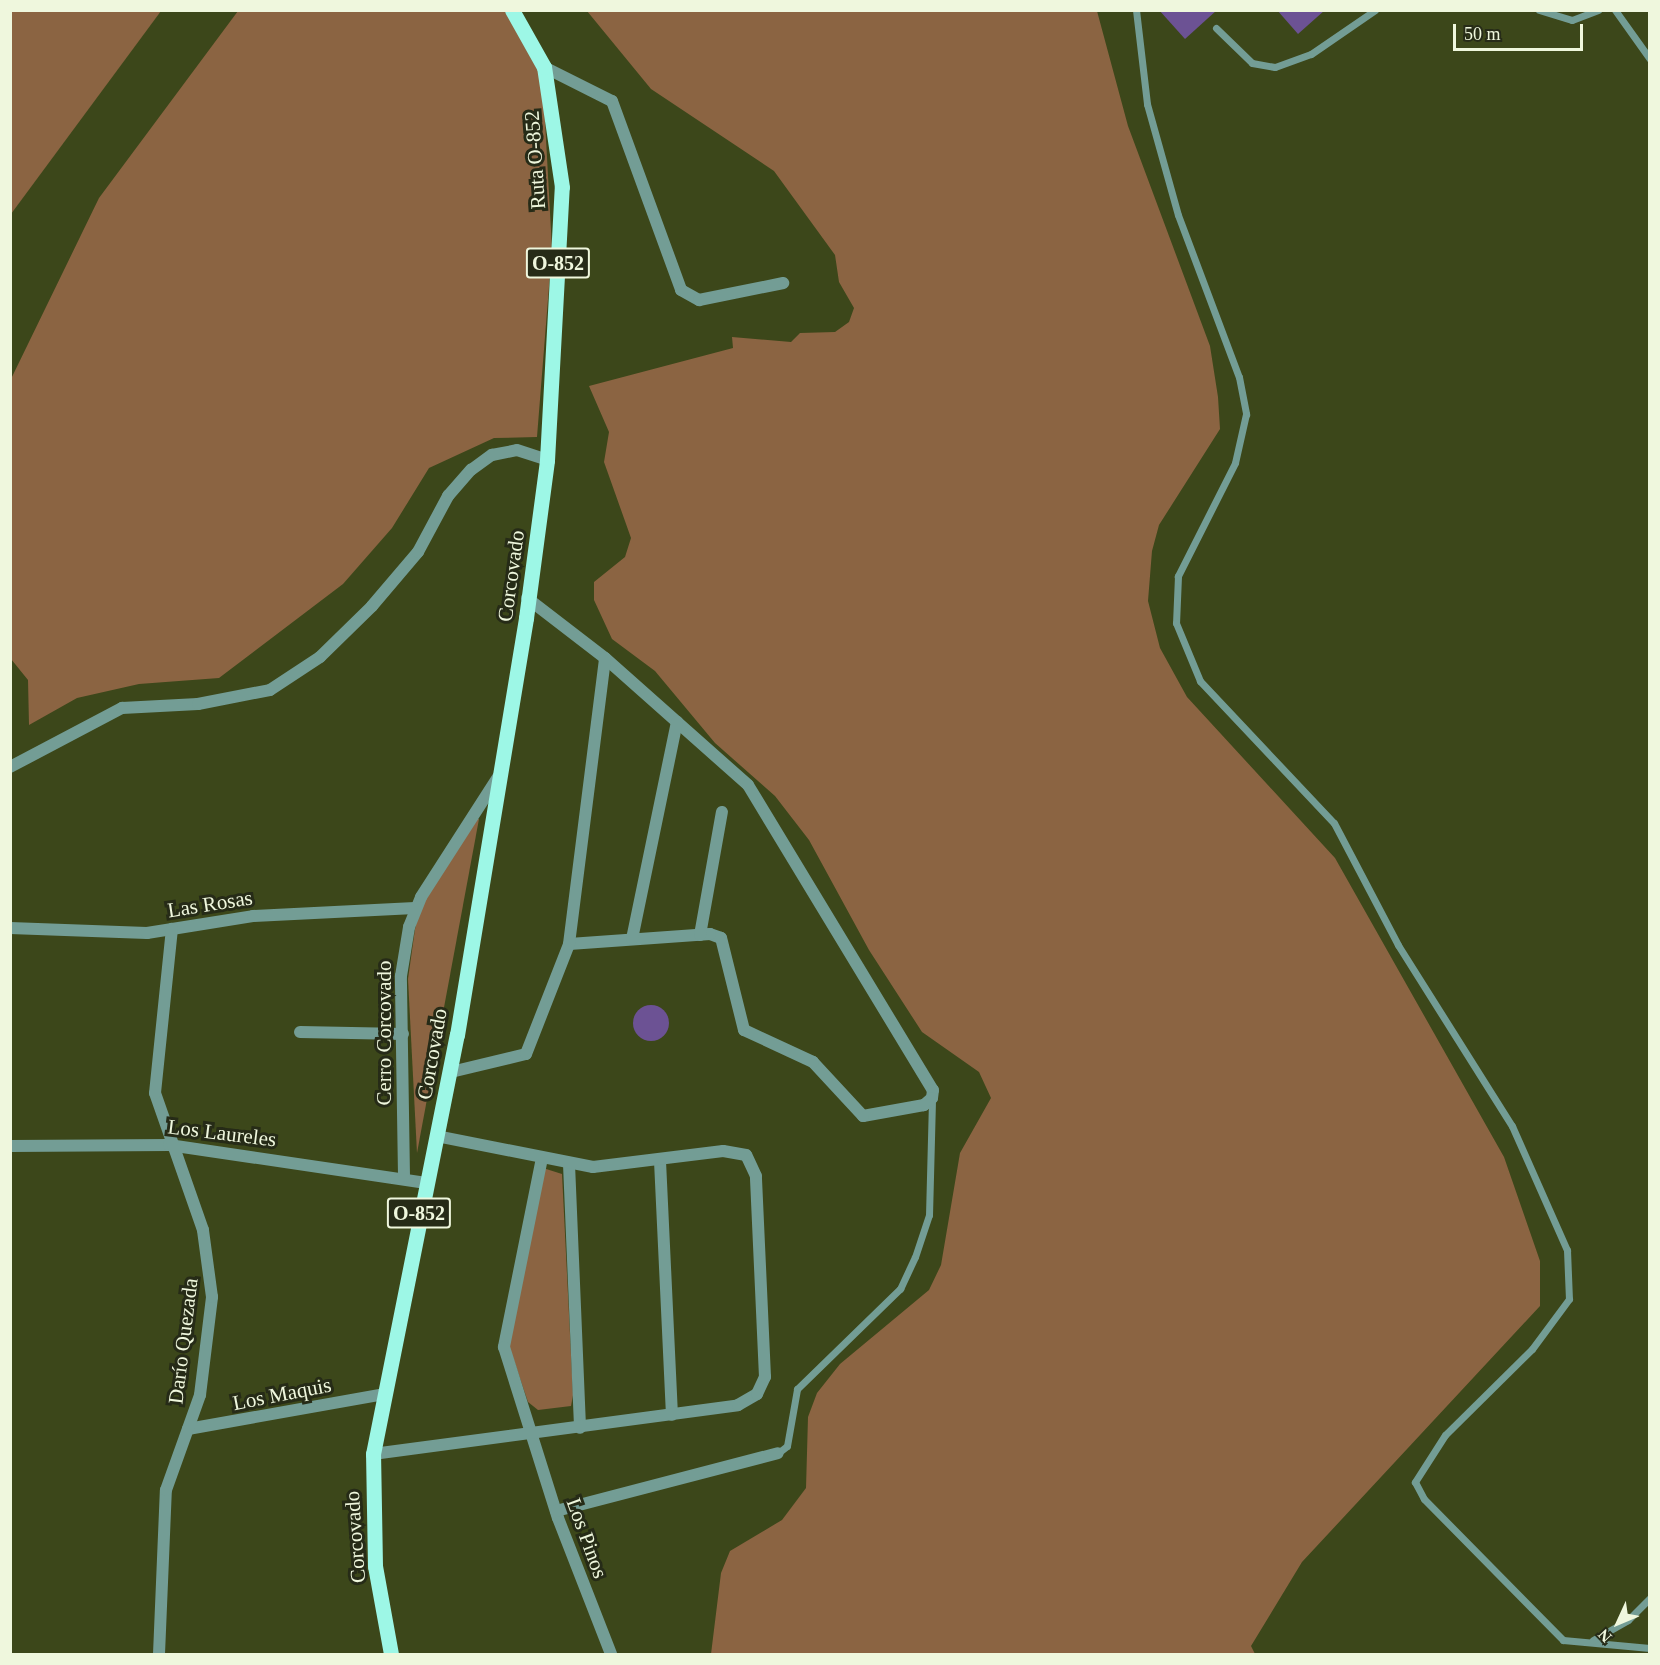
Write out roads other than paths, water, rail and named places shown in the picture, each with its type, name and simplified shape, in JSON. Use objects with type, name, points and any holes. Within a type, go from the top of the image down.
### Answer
[{"type":"main road","name":"Ruta O-852","points":[[512,10],[544,67],[562,188],[547,460]]},
{"type":"main road","name":"Corcovado","points":[[391,1654],[375,1566],[373,1454],[426,1183],[451,1072],[501,773],[547,460]]},
{"type":"street","points":[[544,67],[612,101],[681,290],[699,300],[783,283]]},
{"type":"street","points":[[10,768],[122,708],[198,704],[270,690],[320,657],[372,606],[418,552],[448,496],[471,471],[492,455],[517,450],[547,460]]},
{"type":"street","points":[[526,598],[605,658],[748,785],[933,1090],[932,1098],[924,1105],[857,1114],[813,1062],[744,1030],[724,941],[700,934],[569,944]]},
{"type":"street","points":[[451,1072],[526,1054],[569,944],[605,658]]},
{"type":"street","points":[[632,939],[677,722]]},
{"type":"street","name":"Cerro Corcovado","points":[[404,1176],[402,961],[415,908],[501,773]]},
{"type":"street","points":[[700,934],[722,812]]},
{"type":"street","name":"Las Rosas","points":[[10,928],[126,933],[295,912],[415,908]]},
{"type":"street","name":"Darío Quezada","points":[[159,1654],[164,1505],[172,1463],[188,1429],[202,1386],[212,1279],[203,1230],[169,1145],[154,1083],[172,929]]},
{"type":"street","points":[[300,1032],[403,1034]]},
{"type":"street","points":[[373,1454],[672,1415],[748,1401],[761,1389],[766,1370],[753,1164],[729,1150],[660,1161],[569,1164],[437,1136]]},
{"type":"street","name":"Los Laureles","points":[[10,1146],[169,1145],[404,1176],[426,1183]]},
{"type":"street","name":"Los Pinos","points":[[542,1158],[504,1347],[556,1511],[611,1654]]},
{"type":"street","points":[[660,1161],[672,1415]]},
{"type":"street","points":[[569,1164],[580,1428]]},
{"type":"street","name":"Los Maquis","points":[[188,1429],[384,1394]]},
{"type":"street","points":[[556,1511],[778,1453]]},
{"type":"lane","points":[[1136,10],[1154,126],[1246,414],[1235,463],[1178,576],[1176,623],[1200,681],[1334,824],[1398,945],[1512,1126],[1567,1250],[1569,1299],[1532,1349],[1445,1435],[1415,1482],[1424,1499],[1563,1640],[1650,1648]]},
{"type":"lane","points":[[1216,28],[1252,63],[1275,67],[1311,54],[1375,10]]},
{"type":"lane","points":[[1539,10],[1572,20],[1598,10]]},
{"type":"lane","points":[[1615,10],[1650,59]]},
{"type":"lane","points":[[778,1453],[787,1446],[797,1389],[900,1288],[915,1257],[929,1215],[932,1098]]},
{"type":"lane","points":[[1563,1640],[1598,1641],[1650,1598]]}]
